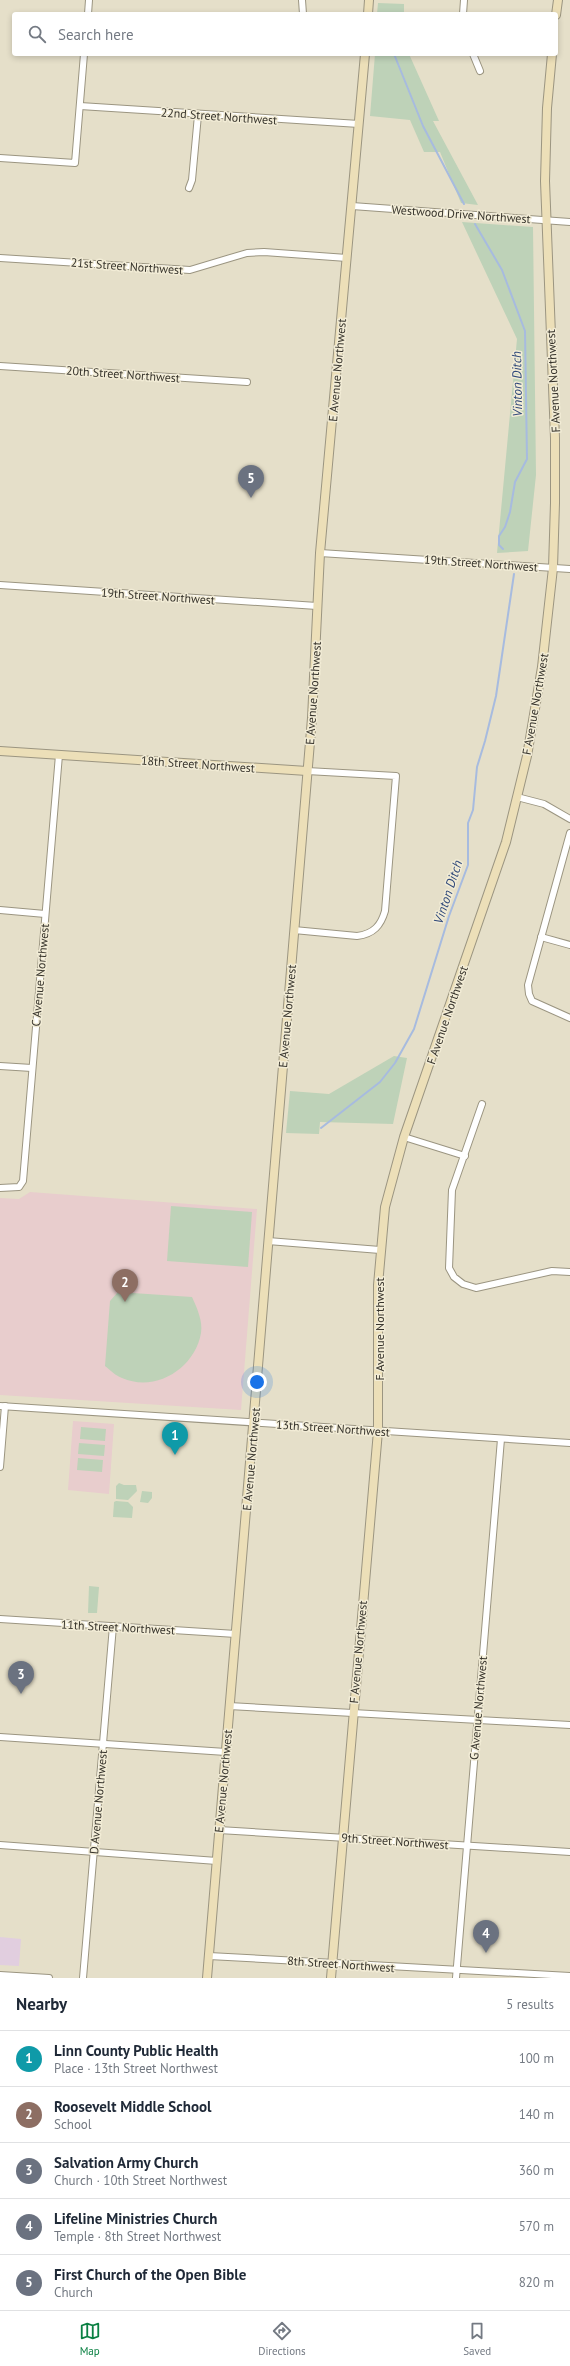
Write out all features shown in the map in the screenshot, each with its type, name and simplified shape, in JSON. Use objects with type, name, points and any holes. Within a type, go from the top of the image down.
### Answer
[{"type":"street","points":[[88,12],[89,0]]},
{"type":"street","points":[[302,0],[303,12]]},
{"type":"street","points":[[368,12],[369,0]]},
{"type":"street","points":[[463,12],[464,0]]},
{"type":"street","points":[[556,12],[558,0]]},
{"type":"street","points":[[0,158],[75,163],[84,56]]},
{"type":"street","name":"E Avenue Northwest","points":[[207,1978],[316,663],[316,606],[320,553],[352,206],[364,56]]},
{"type":"street","points":[[474,56],[480,71]]},
{"type":"street","name":"F Avenue Northwest","points":[[331,1978],[378,1430],[380,1250],[385,1207],[404,1137],[506,842],[538,696],[553,568],[555,438],[546,221],[546,108],[552,56]]},
{"type":"street","name":"22nd Street Northwest","points":[[80,106],[198,115],[359,124]]},
{"type":"street","points":[[189,188],[192,180],[198,115]]},
{"type":"street","name":"Westwood Drive Northwest","points":[[352,206],[570,222]]},
{"type":"street","name":"21st Street Northwest","points":[[0,258],[190,270],[259,252],[347,258]]},
{"type":"street","name":"20th Street Northwest","points":[[0,366],[247,382]]},
{"type":"street","name":"19th Street Northwest","points":[[320,553],[570,570]]},
{"type":"street","name":"19th Street Northwest","points":[[0,585],[316,606]]},
{"type":"street","name":"18th Street Northwest","points":[[0,751],[396,776],[385,911],[382,923],[366,935],[357,936],[294,930]]},
{"type":"street","name":"C Avenue Northwest","points":[[0,1188],[11,1189],[19,1187],[23,1181],[59,755]]},
{"type":"street","points":[[517,797],[544,804],[570,818]]},
{"type":"street","points":[[570,833],[528,985],[529,994],[532,1001],[570,1018]]},
{"type":"street","points":[[0,910],[45,914]]},
{"type":"street","points":[[541,937],[570,944]]},
{"type":"street","points":[[0,1066],[32,1068]]},
{"type":"street","points":[[482,1104],[452,1190],[449,1268],[454,1277],[463,1284],[476,1288],[552,1271],[570,1272]]},
{"type":"street","points":[[404,1137],[464,1156]]},
{"type":"street","points":[[268,1241],[380,1250]]},
{"type":"street","points":[[0,1467],[3,1406]]},
{"type":"street","name":"13th Street Northwest","points":[[3,1406],[570,1443]]},
{"type":"street","name":"G Avenue Northwest","points":[[456,1978],[501,1439]]},
{"type":"street","name":"11th Street Northwest","points":[[0,1619],[236,1634]]},
{"type":"street","name":"D Avenue Northwest","points":[[83,1978],[113,1626]]},
{"type":"street","points":[[229,1706],[570,1725]]},
{"type":"street","points":[[0,1737],[226,1752]]},
{"type":"street","name":"9th Street Northwest","points":[[219,1830],[570,1852]]},
{"type":"street","points":[[0,1845],[216,1861]]},
{"type":"street","name":"8th Street Northwest","points":[[209,1956],[456,1971],[570,1976]]},
{"type":"street","points":[[0,1975],[49,1978]]},
{"type":"shaded area","points":[[30,1192],[257,1209],[241,1410],[0,1395],[0,1198],[19,1199]]},
{"type":"shaded area","points":[[73,1421],[114,1424],[109,1494],[68,1490]]},
{"type":"shaded area","points":[[0,1937],[21,1939],[19,1966],[0,1965]]},
{"type":"green space","points":[[378,3],[404,4],[404,12],[377,12]]},
{"type":"green space","points":[[375,56],[410,56],[439,121],[433,121],[478,205],[461,203],[440,152],[424,152],[410,120],[370,116]]},
{"type":"green space","points":[[462,222],[533,227],[536,475],[528,551],[497,553],[517,339]]},
{"type":"green space","points":[[394,1056],[407,1058],[393,1124],[320,1122],[319,1134],[286,1133],[290,1091],[329,1094]]},
{"type":"green space","points":[[171,1206],[252,1212],[248,1267],[167,1261]]},
{"type":"green space","points":[[118,1292],[192,1297],[198,1310],[201,1333],[197,1346],[191,1357],[182,1367],[160,1380],[135,1382],[122,1378],[105,1366],[110,1301]]},
{"type":"green space","points":[[81,1427],[106,1429],[105,1441],[80,1439]]},
{"type":"green space","points":[[79,1443],[105,1445],[104,1456],[78,1454]]},
{"type":"green space","points":[[78,1458],[103,1460],[102,1472],[77,1470]]},
{"type":"green space","points":[[119,1483],[124,1485],[136,1485],[137,1491],[128,1500],[116,1499],[116,1486]]},
{"type":"green space","points":[[142,1491],[152,1492],[152,1498],[148,1503],[140,1502]]},
{"type":"green space","points":[[114,1502],[128,1502],[133,1507],[132,1518],[113,1517]]},
{"type":"green space","points":[[89,1586],[99,1587],[97,1613],[88,1613]]},
{"type":"waterway","name":"Vinton Ditch","points":[[395,56],[423,126],[464,204]]},
{"type":"waterway","name":"Vinton Ditch","points":[[475,224],[502,270],[525,331],[527,459],[515,482],[510,512],[505,527],[499,536],[499,545],[503,549]]},
{"type":"waterway","name":"Vinton Ditch","points":[[321,1128],[380,1082],[395,1063],[414,1029],[449,916],[468,865],[468,823],[473,810],[477,767],[496,696],[514,574]]},
{"type":"place","name":"First Church of the Open Bible","points":[[251,498]]},
{"type":"place","name":"Roosevelt Middle School","points":[[125,1302]]},
{"type":"place","name":"Linn County Public Health","points":[[175,1455]]},
{"type":"place","name":"Salvation Army Church","points":[[21,1694]]},
{"type":"place","name":"Lifeline Ministries Church","points":[[486,1953]]}]
